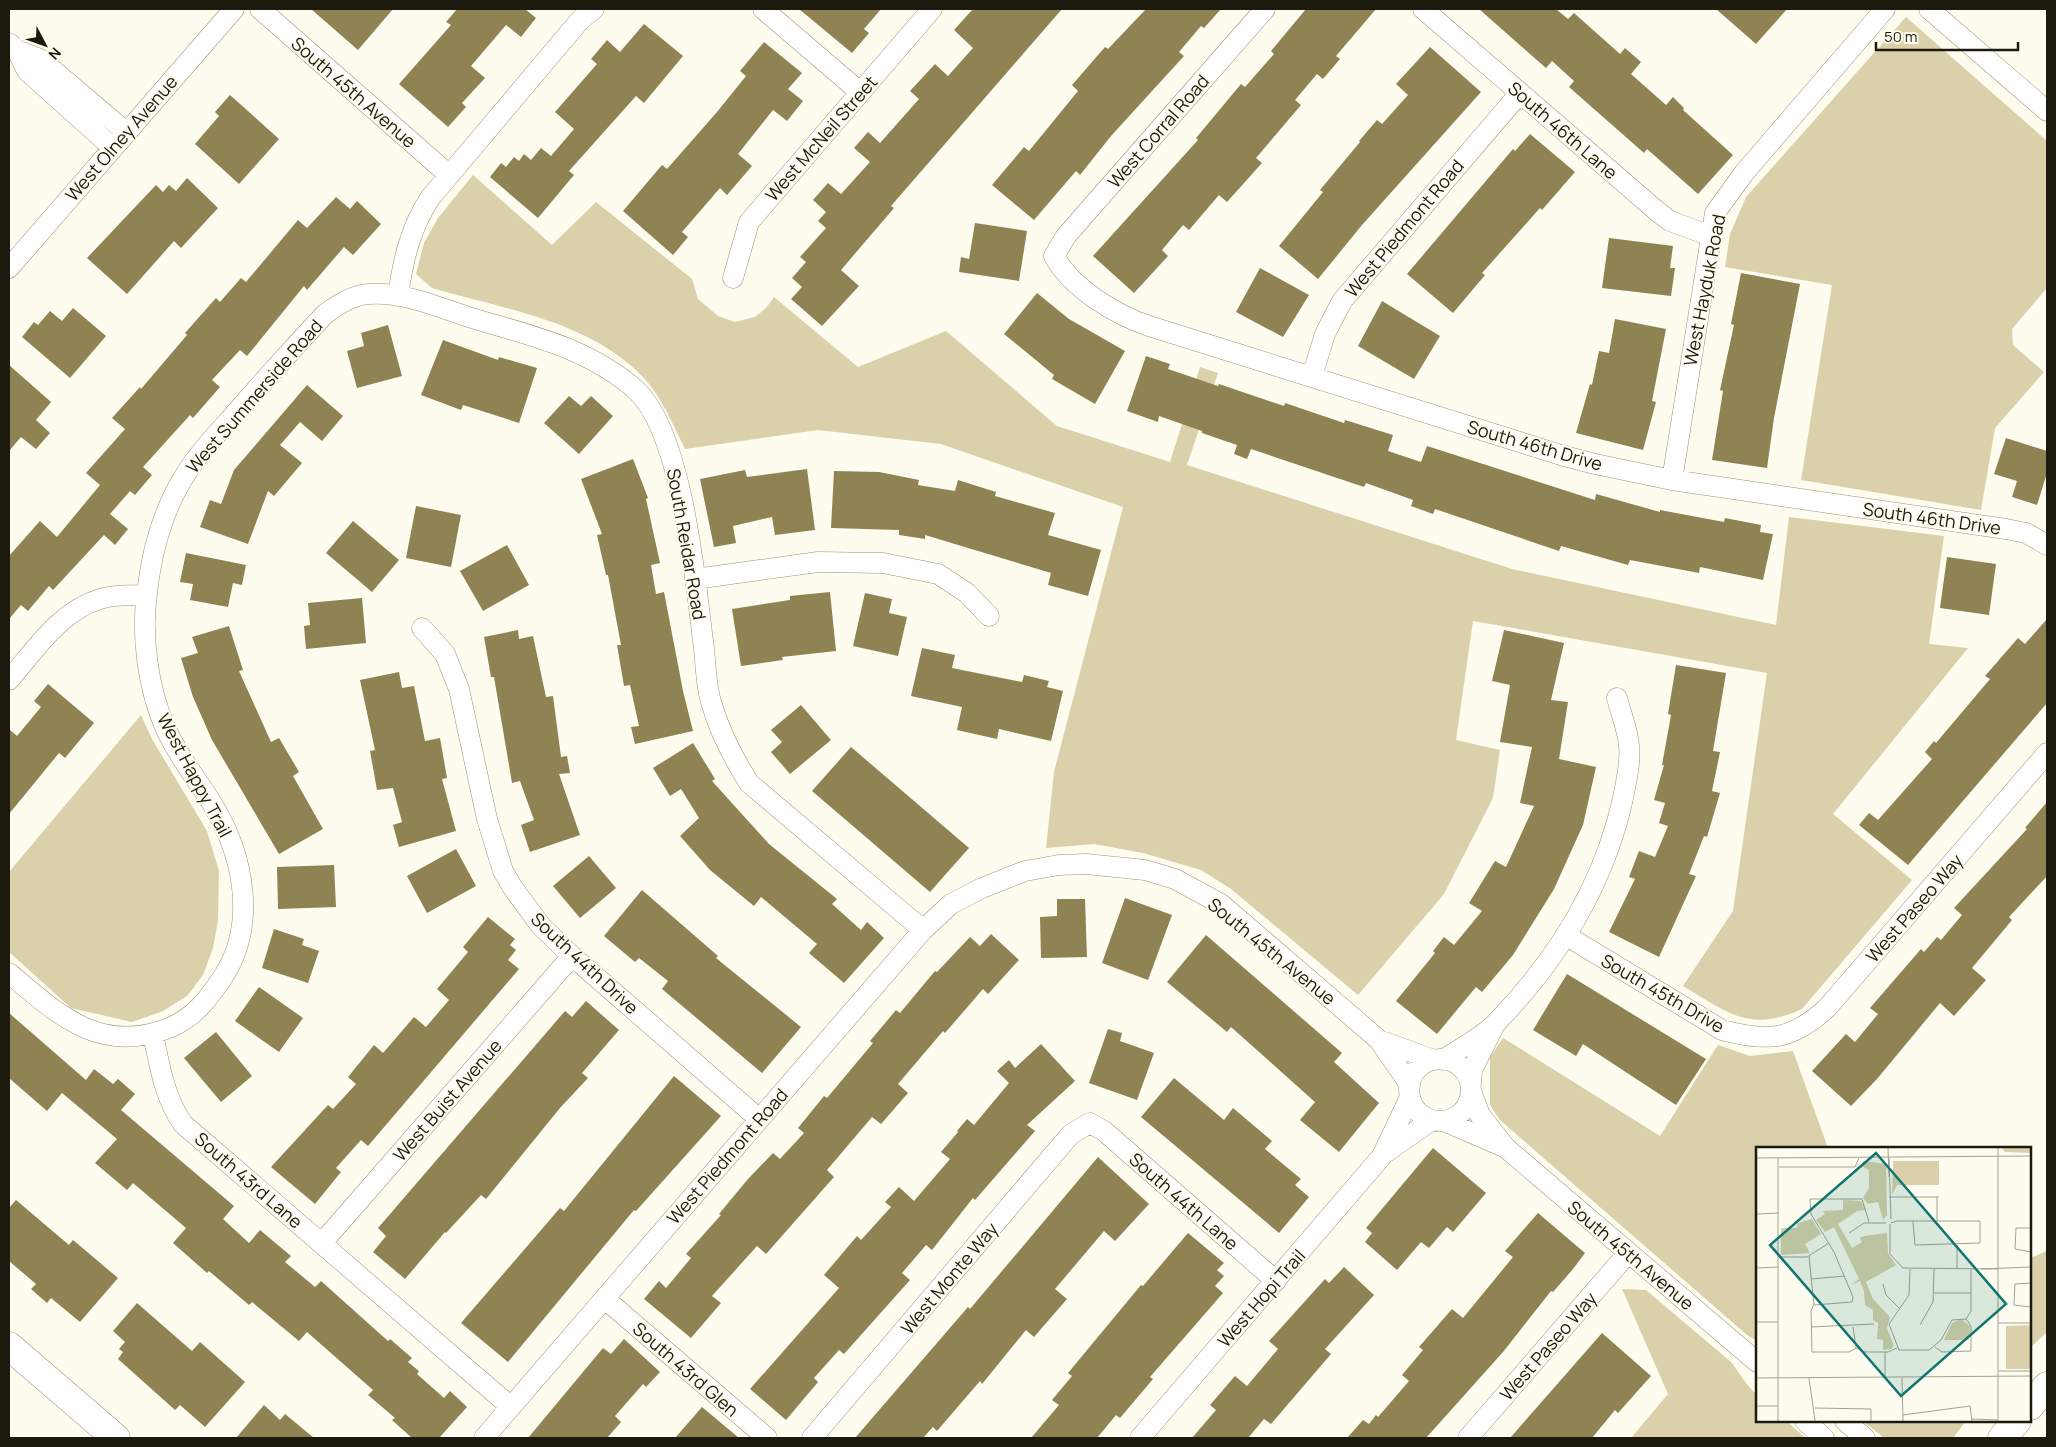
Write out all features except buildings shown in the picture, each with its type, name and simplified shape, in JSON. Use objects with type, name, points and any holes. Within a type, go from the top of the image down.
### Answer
[{"type":"street","name":"West Olney Avenue","points":[[9,268],[234,9]]},
{"type":"street","name":"South 45th Avenue","points":[[260,9],[449,175]]},
{"type":"street","points":[[398,296],[403,261],[417,218],[430,198],[581,19],[594,9]]},
{"type":"street","points":[[763,9],[860,92]]},
{"type":"street","name":"West McNeil Street","points":[[733,278],[749,222],[932,9]]},
{"type":"street","name":"West Corral Road","points":[[1054,256],[1066,236],[1265,9]]},
{"type":"street","name":"South 46th Lane","points":[[1424,9],[1658,212],[1670,221],[1711,236]]},
{"type":"street","name":"West Hayduk Road","points":[[1672,480],[1715,213],[1730,190],[1885,9]]},
{"type":"street","points":[[1929,9],[2047,112]]},
{"type":"street","points":[[13,47],[40,59],[65,92],[113,148]]},
{"type":"street","points":[[65,92],[126,132]]},
{"type":"street","name":"West Piedmont Road","points":[[1312,376],[1325,334],[1342,301],[1520,93]]},
{"type":"street","name":"South 46th Drive","points":[[1054,256],[1061,269],[1095,298],[1133,320],[1564,456],[1672,480],[2006,529],[2026,534],[2047,545]]},
{"type":"street","name":"South Reidar Road","points":[[344,301],[369,294],[398,296],[536,336],[590,358],[638,392],[657,421],[668,446],[681,498],[695,579],[711,704],[730,752],[749,783],[923,930]]},
{"type":"street","name":"West Summerside Road","points":[[146,596],[152,558],[161,526],[177,488],[191,466],[325,314],[344,301]]},
{"type":"street","points":[[695,579],[818,562],[883,562],[938,574],[966,593],[989,616]]},
{"type":"street","points":[[9,680],[60,623],[78,608],[101,598],[146,596]]},
{"type":"street","name":"West Happy Trail","points":[[146,596],[145,631],[155,695],[165,727],[215,808],[235,852],[242,885],[243,914],[240,942],[230,967],[213,991],[196,1013],[154,1035]]},
{"type":"street","name":"South 44th Drive","points":[[422,628],[445,654],[459,689],[487,819],[503,871],[512,888],[541,926],[572,956],[758,1118]]},
{"type":"street","name":"West Hopi Trail","points":[[1140,1438],[1382,1156],[1438,1120],[1458,1116],[1468,1105],[1472,1070],[1495,1024],[1567,936],[1592,890],[1605,856],[1620,813],[1630,746],[1617,698]]},
{"type":"street","name":"West Paseo Way","points":[[1765,1038],[1792,1034],[1812,1022],[1827,1008],[2047,753]]},
{"type":"street","name":"South 45th Avenue","points":[[982,888],[1025,871],[1059,865],[1086,864],[1145,870],[1175,879],[1221,904],[1379,1040],[1410,1091]]},
{"type":"street","name":"West Piedmont Road","points":[[484,1438],[605,1299],[758,1118],[923,930],[950,904],[982,888]]},
{"type":"street","name":"South 45th Drive","points":[[1567,936],[1722,1030],[1743,1036],[1765,1038]]},
{"type":"street","name":"West Buist Avenue","points":[[322,1243],[572,956]]},
{"type":"street","points":[[9,973],[63,1018],[101,1035],[124,1039],[154,1035]]},
{"type":"street","name":"West Hopi Trail","points":[[1382,1156],[1418,1069],[1439,1060],[1495,1024]]},
{"type":"street","name":"South 43rd Lane","points":[[154,1035],[165,1090],[172,1107],[183,1124],[511,1407]]},
{"type":"street","name":"South 45th Avenue","points":[[1379,1040],[1439,1060]]},
{"type":"street","points":[[1439,1060],[1461,1067],[1471,1088]]},
{"type":"street","name":"South 45th Avenue","points":[[1471,1088],[1480,1115],[1506,1148],[1756,1361]]},
{"type":"street","points":[[1410,1091],[1418,1112],[1438,1120]]},
{"type":"street","name":"South 45th Avenue","points":[[1438,1120],[1506,1148]]},
{"type":"street","name":"South 44th Lane","points":[[1090,1123],[1104,1131],[1276,1281]]},
{"type":"street","name":"West Monte Way","points":[[812,1438],[1071,1134],[1090,1123]]},
{"type":"street","name":"West Paseo Way","points":[[1468,1438],[1628,1253]]},
{"type":"street","name":"South 43rd Glen","points":[[605,1299],[767,1438]]},
{"type":"street","points":[[9,1346],[116,1438]]},
{"type":"street","points":[[2031,1405],[2047,1386]]},
{"type":"street","points":[[1806,1422],[1824,1438]]},
{"type":"street","points":[[1846,1422],[1865,1438]]},
{"type":"street","points":[[2002,1438],[2016,1422]]},
{"type":"shaded area","points":[[1906,17],[2047,141],[2047,288],[2012,329],[2013,345],[2044,372],[1995,428],[1981,510],[1801,480],[1832,285],[1725,267],[1730,234],[1746,197]]},
{"type":"shaded area","points":[[473,175],[552,245],[596,202],[692,279],[698,299],[718,316],[735,322],[755,317],[766,308],[774,297],[858,367],[946,331],[1057,426],[1170,462],[1200,367],[1218,373],[1187,465],[1512,569],[1776,625],[1789,517],[1944,536],[1929,644],[1968,648],[1833,814],[1912,880],[1802,1009],[1784,1016],[1753,1019],[1740,1017],[1713,1004],[1683,986],[1733,911],[1767,673],[1473,621],[1456,740],[1500,750],[1493,798],[1444,894],[1358,995],[1231,889],[1201,870],[1143,853],[1094,844],[1046,848],[1054,772],[1123,507],[941,444],[818,430],[685,449],[667,412],[650,385],[621,358],[597,342],[544,319],[432,288],[416,274],[424,243],[438,218]]},
{"type":"shaded area","points":[[141,715],[152,739],[207,831],[219,871],[218,920],[213,948],[203,975],[187,996],[163,1011],[132,1022],[71,1008],[9,952],[9,872]]},
{"type":"shaded area","points":[[1503,1038],[1660,1136],[1718,1045],[1750,1056],[1793,1051],[1828,1147],[1756,1147],[1756,1340],[1747,1335],[1500,1120],[1490,1105],[1490,1057]]},
{"type":"shaded area","points":[[2047,1251],[2047,1332],[2031,1347],[2031,1258]]},
{"type":"shaded area","points":[[1622,1289],[1646,1290],[1731,1362],[1756,1394],[1756,1422],[1787,1422],[1806,1438],[1631,1438],[1668,1394]]},
{"type":"shaded area","points":[[1864,1422],[1965,1422],[1953,1438],[1884,1438]]}]
